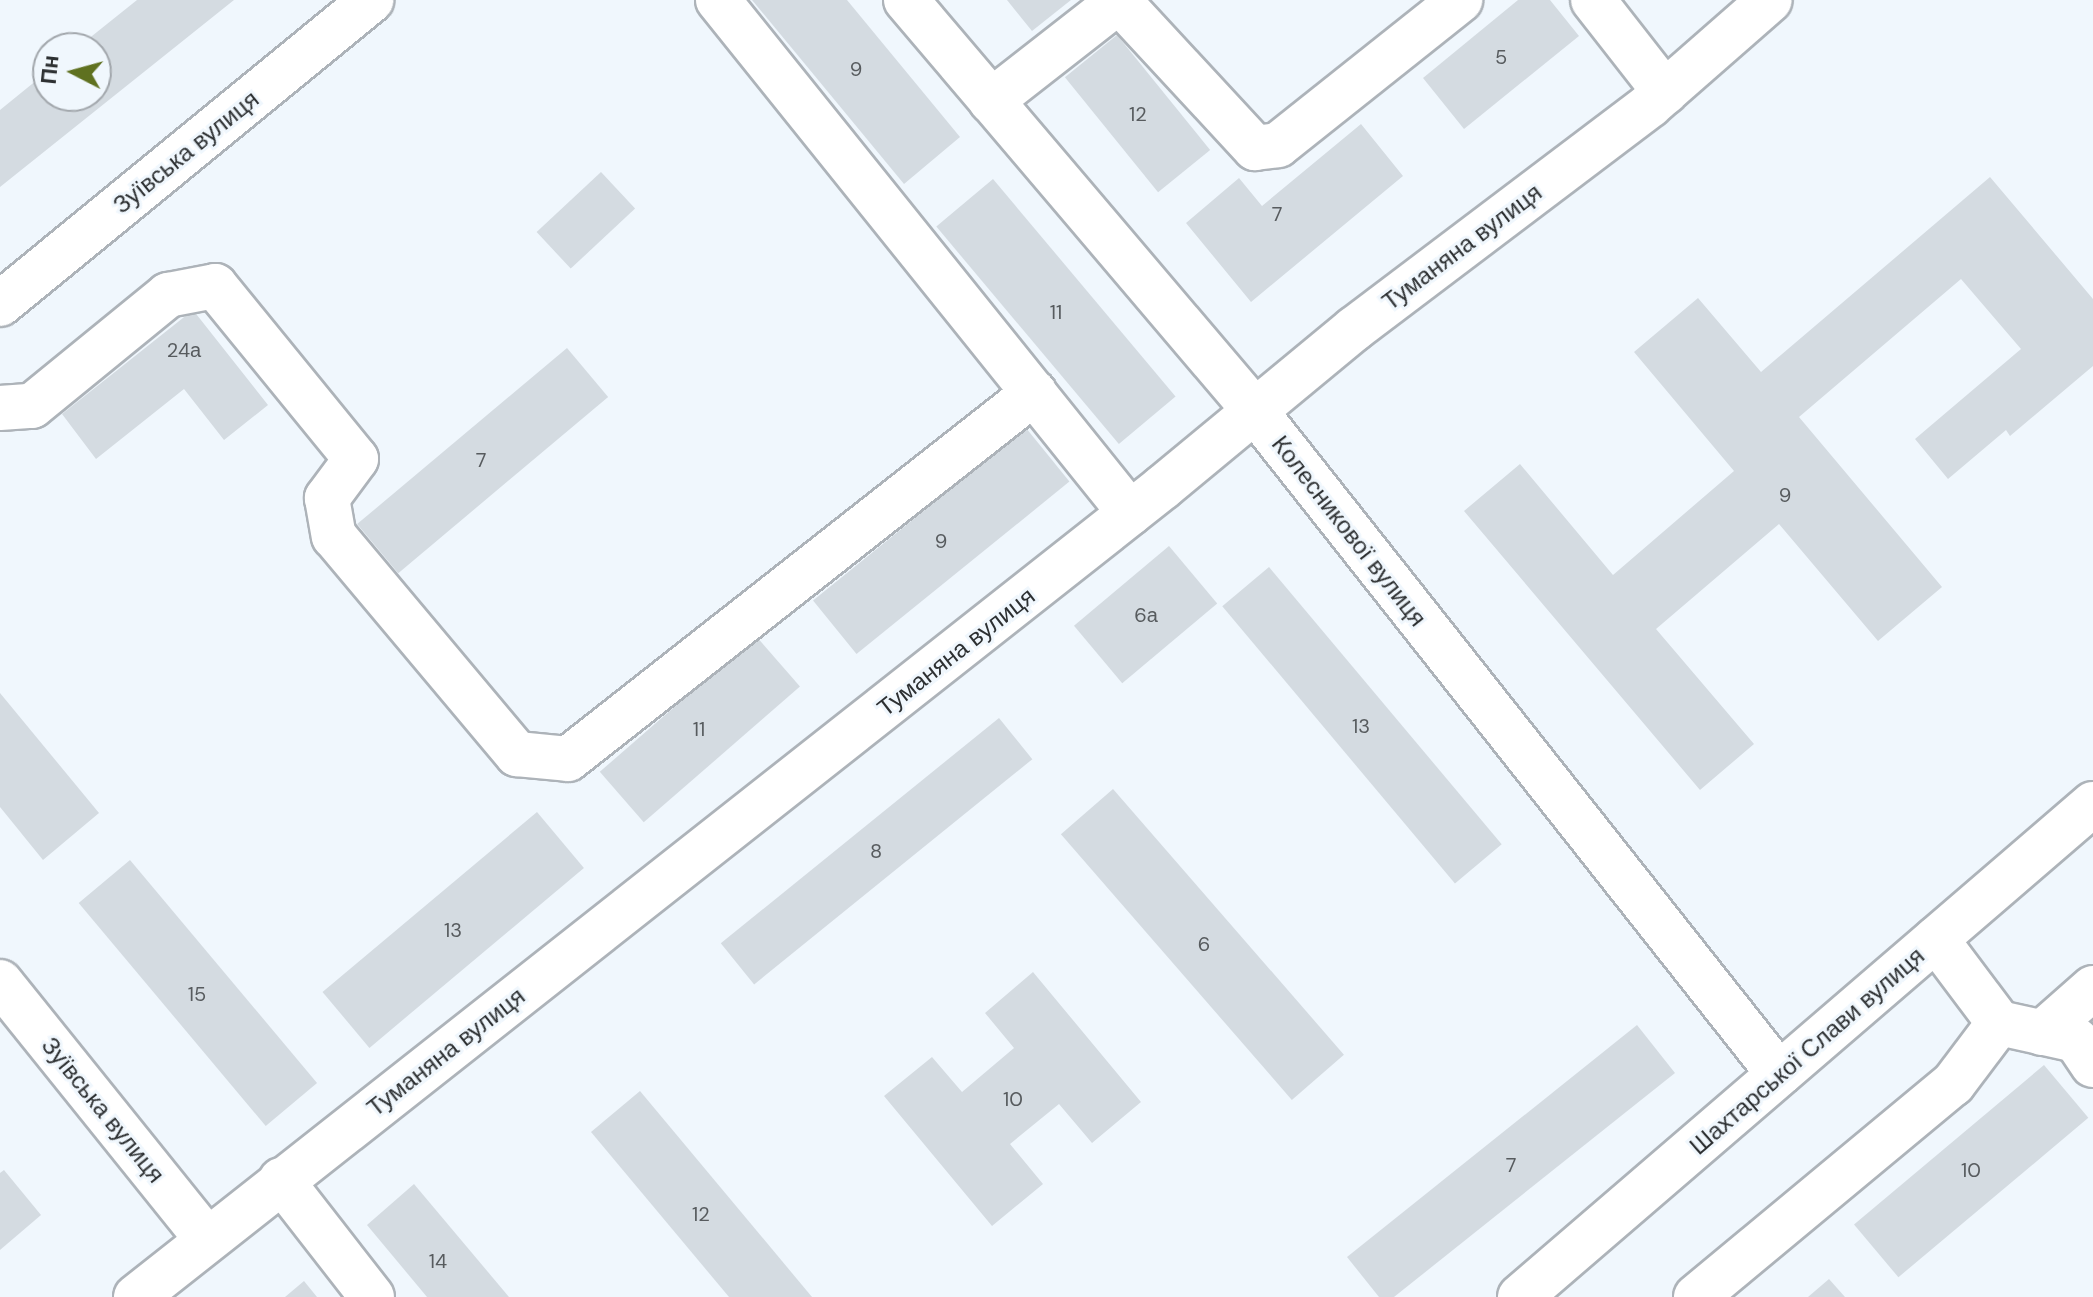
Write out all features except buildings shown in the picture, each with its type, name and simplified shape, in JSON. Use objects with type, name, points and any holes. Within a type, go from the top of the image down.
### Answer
[{"type":"street","name":"Зуївська вулиця","points":[[0,304],[372,0]]},
{"type":"street","points":[[718,0],[1130,513]]},
{"type":"street","name":"Колесникової вулиця","points":[[906,0],[1255,411],[1779,1074]]},
{"type":"street","points":[[991,101],[1118,1],[1255,148],[1278,145],[1460,0]]},
{"type":"street","points":[[1593,0],[1665,92]]},
{"type":"street","name":"Туманяна вулиця","points":[[136,1297],[206,1238],[737,826],[1130,513],[1354,329],[1665,92],[1770,0]]},
{"type":"street","points":[[0,408],[32,406],[168,295],[215,286],[356,459],[327,498],[334,536],[517,754],[568,759],[1034,393]]},
{"type":"street","name":"Шахтарської Слави вулиця","points":[[1520,1297],[2093,804]]},
{"type":"street","points":[[1936,939],[1999,1023],[2076,1040],[2093,1065]]},
{"type":"street","points":[[2042,1033],[2093,988]]},
{"type":"street","name":"Зуївська вулиця","points":[[2,990],[206,1238]]},
{"type":"street","points":[[1696,1297],[1953,1084],[1999,1023]]},
{"type":"street","points":[[281,1180],[372,1297]]}]
